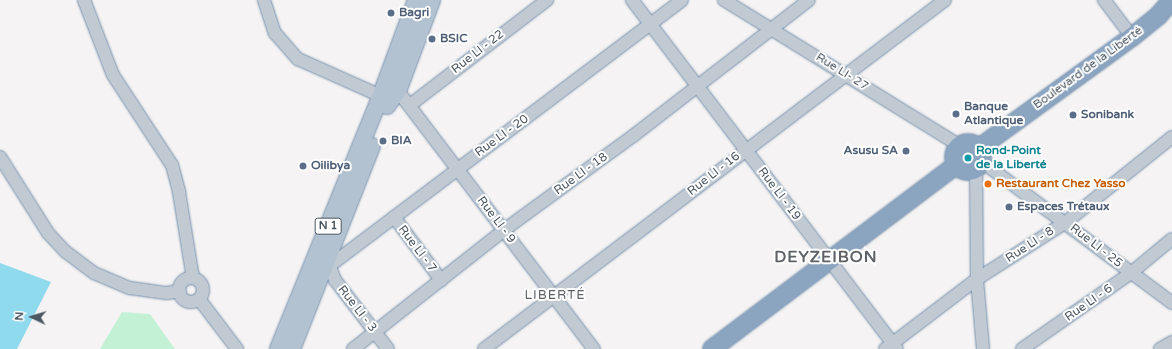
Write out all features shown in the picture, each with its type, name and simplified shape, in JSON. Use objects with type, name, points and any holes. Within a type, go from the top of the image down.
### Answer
[{"type":"highway","name":"Boulevard de la Liberté","points":[[979,159],[1169,9]]},
{"type":"highway","points":[[972,143],[979,159],[968,171],[956,165],[954,157],[959,145],[972,143]]},
{"type":"highway","points":[[712,349],[956,165]]},
{"type":"main road","name":"N 1","points":[[278,349],[381,101],[411,0]]},
{"type":"main road","points":[[396,69],[416,0]]},
{"type":"main road","points":[[292,349],[328,264],[381,101],[425,0]]},
{"type":"main road","points":[[381,101],[398,91],[432,0]]},
{"type":"street","points":[[84,0],[113,75],[172,165],[179,192],[193,278],[202,284],[203,292],[199,299],[192,301],[186,300],[180,291]]},
{"type":"street","points":[[264,0],[275,33],[298,59],[381,101]]},
{"type":"street","name":"Rue LI - 22","points":[[410,105],[531,4],[547,0]]},
{"type":"street","name":"Rue LI - 19","points":[[632,0],[892,347]]},
{"type":"street","name":"Rue LI - 20","points":[[328,264],[394,218],[682,0]]},
{"type":"street","name":"Rue LI- 27","points":[[724,0],[847,74],[959,145]]},
{"type":"street","name":"Rue LI - 16","points":[[488,348],[745,150],[945,0]]},
{"type":"street","points":[[1104,0],[1132,37]]},
{"type":"street","name":"Rue LI - 18","points":[[353,349],[504,230],[773,29],[806,1]]},
{"type":"street","name":"Rue LI - 9","points":[[398,91],[555,295],[594,349]]},
{"type":"street","name":"Rue LI - 8","points":[[892,347],[977,279],[1066,222],[1172,137]]},
{"type":"street","points":[[0,157],[48,233],[66,252],[94,273],[130,288],[167,293],[180,291]]},
{"type":"street","points":[[979,159],[977,279],[983,349]]},
{"type":"street","name":"Rue LI - 25","points":[[979,159],[1017,190],[1066,222],[1172,303]]},
{"type":"street","name":"Rue LI - 7","points":[[394,218],[441,280]]},
{"type":"street","name":"Rue LI - 6","points":[[1022,349],[1131,273],[1172,239]]},
{"type":"street","name":"Rue LI - 3","points":[[328,264],[335,280],[388,349]]},
{"type":"street","points":[[180,291],[183,281],[193,278]]},
{"type":"street","points":[[199,299],[237,349]]},
{"type":"street","points":[[1160,349],[1172,342]]},
{"type":"green space","points":[[122,312],[150,314],[175,349],[100,349]]},
{"type":"water","points":[[0,263],[51,282],[17,349],[0,349]]},
{"type":"place","name":"Bagri","points":[[391,13]]},
{"type":"place","name":"BSIC","points":[[432,39]]},
{"type":"place","name":"Banque Atlantique","points":[[956,114]]},
{"type":"place","name":"Sonibank","points":[[1073,115]]},
{"type":"place","name":"BIA","points":[[383,141]]},
{"type":"place","name":"Asusu SA","points":[[906,151]]},
{"type":"place","name":"Rond-Point de la Liberté","points":[[968,158]]},
{"type":"place","name":"Oilibya","points":[[303,166]]},
{"type":"place","name":"Restaurant Chez Yasso","points":[[988,184]]},
{"type":"place","name":"Espaces Trétaux","points":[[1009,207]]},
{"type":"district","name":"DEYZEIBON","points":[[826,257]]},
{"type":"district","name":"LIBERTÉ","points":[[555,295]]}]
